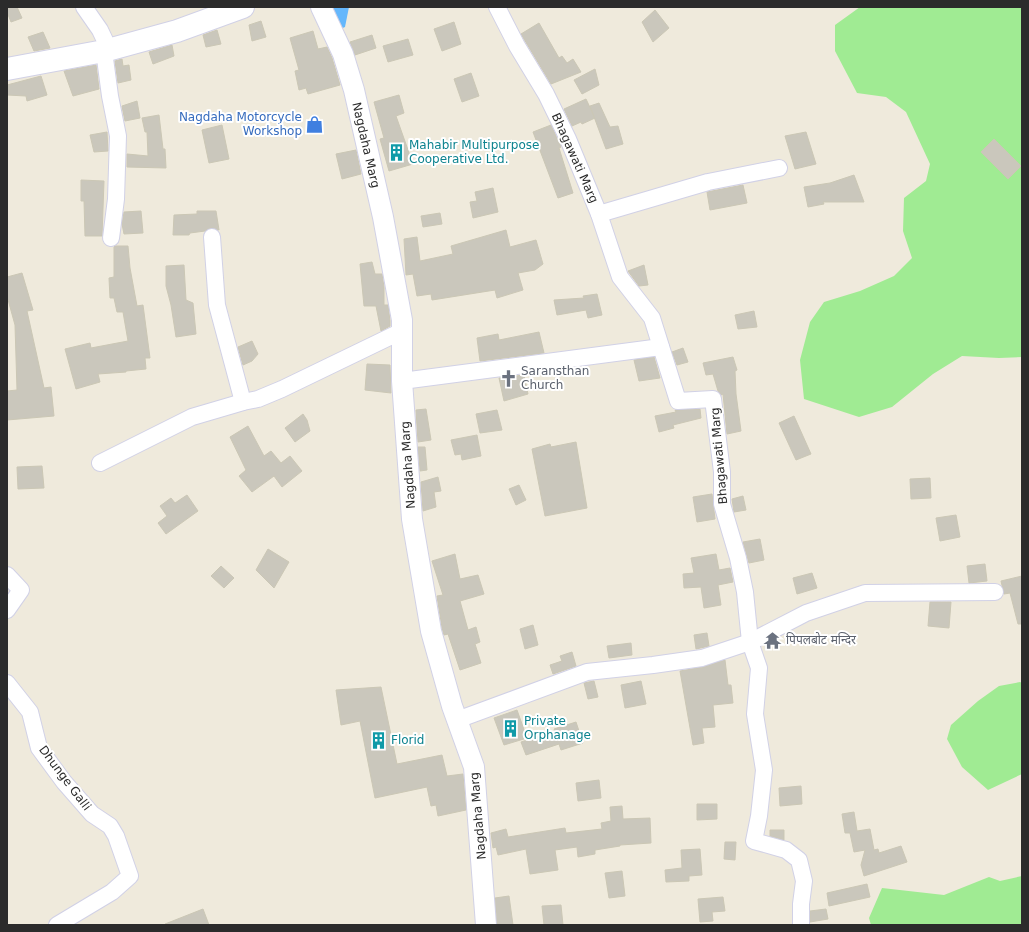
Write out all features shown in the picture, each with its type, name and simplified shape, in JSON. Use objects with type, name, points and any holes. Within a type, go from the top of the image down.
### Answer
[{"type":"main road","points":[[7,69],[106,50],[177,31],[243,7]]},
{"type":"street","points":[[84,7],[100,30],[106,50],[110,96],[118,136],[116,199],[111,238]]},
{"type":"street","name":"Nagdaha Marg","points":[[321,7],[343,54],[354,90],[383,217],[402,320],[402,381],[412,519],[431,631],[457,720],[474,767],[486,925]]},
{"type":"street","name":"Bhagawati Marg","points":[[498,7],[517,46],[546,94],[568,139],[599,214],[620,277],[652,318],[678,401],[713,399],[722,472],[722,504],[740,564],[745,592],[750,642],[759,668],[755,714],[764,770],[759,816],[754,841],[786,850],[799,860],[804,881],[801,904],[801,925]]},
{"type":"street","points":[[599,214],[708,182],[779,168]]},
{"type":"street","points":[[212,238],[217,306],[243,402]]},
{"type":"street","points":[[100,464],[192,417],[258,399],[282,389],[402,331]]},
{"type":"street","points":[[402,381],[661,346]]},
{"type":"street","points":[[7,575],[21,590],[7,610]]},
{"type":"street","points":[[457,720],[587,672],[702,658],[750,642],[806,613],[865,593],[995,592]]},
{"type":"street","name":"Dhunge Galli","points":[[7,683],[30,712],[39,748],[64,782],[92,814],[110,826],[116,836],[130,876],[112,892],[57,925]]},
{"type":"green space","points":[[860,7],[1022,7],[1022,357],[999,358],[962,356],[933,374],[892,407],[859,417],[804,399],[800,360],[810,322],[824,302],[860,291],[894,276],[912,258],[903,231],[904,198],[926,181],[930,164],[906,112],[886,97],[857,93],[835,51],[835,25]]},
{"type":"green space","points":[[1020,682],[1022,683],[1022,774],[988,790],[962,767],[947,739],[951,725],[978,701],[999,686]]},
{"type":"green space","points":[[1022,876],[1022,925],[871,925],[869,918],[882,888],[944,895],[989,877],[1000,881]]},
{"type":"water","points":[[326,7],[349,7],[345,27],[338,30]]},
{"type":"building","points":[[7,7],[17,7],[22,18],[11,22],[7,12]]},
{"type":"building","points":[[655,10],[669,28],[653,42],[642,22]]},
{"type":"building","points":[[261,21],[266,37],[252,41],[249,25]]},
{"type":"building","points":[[454,22],[461,44],[442,51],[434,29]]},
{"type":"building","points":[[539,23],[559,58],[562,56],[567,63],[573,59],[581,72],[551,84],[521,34]]},
{"type":"building","points":[[217,30],[221,44],[206,47],[203,35]]},
{"type":"building","points":[[313,31],[318,49],[327,47],[340,85],[308,94],[306,88],[299,90],[295,71],[299,70],[290,38]]},
{"type":"building","points":[[43,32],[50,48],[34,51],[28,37]]},
{"type":"building","points":[[372,35],[376,48],[355,55],[350,42]]},
{"type":"building","points":[[408,39],[413,55],[388,62],[383,46]]},
{"type":"building","points":[[172,45],[174,56],[153,64],[149,52]]},
{"type":"building","points":[[122,59],[123,66],[129,65],[131,80],[118,83],[115,61]]},
{"type":"building","points":[[96,65],[99,89],[73,96],[64,71]]},
{"type":"building","points":[[595,69],[599,85],[582,94],[574,80]]},
{"type":"building","points":[[471,73],[479,96],[462,102],[454,79]]},
{"type":"building","points":[[41,76],[47,95],[27,101],[26,96],[7,95],[7,85]]},
{"type":"building","points":[[399,95],[404,113],[396,116],[413,164],[389,171],[380,139],[384,138],[374,102]]},
{"type":"building","points":[[586,99],[595,118],[582,124],[581,122],[572,126],[564,109]]},
{"type":"building","points":[[137,101],[140,118],[125,121],[122,106]]},
{"type":"building","points":[[599,103],[610,127],[618,126],[623,144],[606,149],[590,106]]},
{"type":"building","points":[[159,115],[163,149],[165,149],[166,168],[127,167],[127,154],[148,156],[147,132],[145,132],[142,118]]},
{"type":"building","points":[[222,125],[229,159],[209,163],[202,130]]},
{"type":"building","points":[[551,125],[561,147],[559,148],[573,193],[558,198],[533,132]]},
{"type":"building","points":[[107,132],[108,151],[94,152],[90,135]]},
{"type":"building","points":[[806,132],[816,164],[795,169],[785,136]]},
{"type":"building","points":[[994,139],[1021,166],[1008,179],[981,152]]},
{"type":"building","points":[[356,150],[361,174],[342,179],[336,154]]},
{"type":"building","points":[[854,175],[864,202],[823,202],[824,204],[808,207],[804,187],[830,183]]},
{"type":"building","points":[[81,180],[104,181],[102,236],[85,236],[84,201],[81,201]]},
{"type":"building","points":[[743,185],[747,203],[710,210],[707,192]]},
{"type":"building","points":[[493,188],[498,212],[473,218],[470,202],[477,201],[475,192]]},
{"type":"building","points":[[141,211],[143,233],[124,234],[122,224],[124,212]]},
{"type":"building","points":[[197,211],[216,211],[219,230],[211,228],[205,231],[190,233],[189,235],[173,235],[174,215],[197,214]]},
{"type":"building","points":[[440,213],[442,224],[423,227],[421,216]]},
{"type":"building","points":[[506,230],[510,247],[536,240],[543,264],[535,270],[518,273],[523,290],[497,298],[495,290],[432,300],[431,294],[417,296],[413,274],[406,275],[404,239],[417,237],[420,261],[453,254],[451,246]]},
{"type":"building","points":[[115,246],[128,246],[130,268],[137,306],[143,305],[150,358],[145,358],[146,369],[98,374],[100,382],[76,389],[65,349],[90,343],[91,348],[128,341],[123,312],[117,312],[114,298],[110,298],[109,278],[114,277]]},
{"type":"building","points":[[372,262],[375,274],[382,274],[384,305],[388,305],[390,326],[381,331],[376,306],[364,306],[360,264]]},
{"type":"building","points":[[184,265],[186,300],[193,303],[196,334],[176,337],[171,305],[166,286],[166,266]]},
{"type":"building","points":[[644,265],[648,285],[639,286],[628,271]]},
{"type":"building","points":[[22,273],[33,310],[27,311],[44,388],[51,387],[54,416],[7,420],[7,391],[17,390],[15,325],[7,296],[7,277]]},
{"type":"building","points":[[597,294],[602,315],[588,318],[586,310],[557,315],[554,300],[584,298],[583,296]]},
{"type":"building","points":[[754,311],[757,327],[738,329],[735,315]]},
{"type":"building","points":[[539,332],[544,353],[480,361],[477,338],[498,334],[499,340]]},
{"type":"building","points":[[252,341],[258,354],[252,361],[243,365],[238,347]]},
{"type":"building","points":[[683,348],[688,362],[677,365],[672,352]]},
{"type":"building","points":[[654,357],[660,378],[639,381],[634,360]]},
{"type":"building","points":[[733,357],[737,370],[735,371],[736,394],[741,431],[727,434],[723,394],[721,395],[718,391],[713,374],[706,375],[703,363]]},
{"type":"building","points":[[367,364],[390,365],[391,393],[365,390]]},
{"type":"building","points":[[524,375],[528,394],[504,401],[499,378]]},
{"type":"building","points":[[426,409],[431,440],[418,442],[416,410]]},
{"type":"building","points":[[700,409],[701,418],[673,425],[674,428],[659,432],[655,416],[676,412],[675,410]]},
{"type":"building","points":[[497,410],[502,430],[480,433],[476,414]]},
{"type":"building","points":[[303,414],[307,420],[310,431],[295,442],[285,428]]},
{"type":"building","points":[[794,416],[811,454],[796,460],[779,423]]},
{"type":"building","points":[[248,426],[264,456],[271,451],[281,463],[290,456],[302,471],[282,487],[274,476],[252,492],[239,476],[246,470],[230,437]]},
{"type":"building","points":[[477,435],[481,456],[462,460],[461,454],[455,455],[451,440]]},
{"type":"building","points":[[576,442],[587,508],[545,516],[532,449],[550,444],[551,447]]},
{"type":"building","points":[[418,447],[425,447],[427,470],[420,471]]},
{"type":"building","points":[[42,466],[44,488],[18,489],[17,467]]},
{"type":"building","points":[[438,477],[441,491],[434,492],[436,507],[423,511],[421,482]]},
{"type":"building","points":[[930,478],[931,498],[911,499],[910,479]]},
{"type":"building","points":[[519,485],[526,500],[516,505],[509,489]]},
{"type":"building","points":[[712,494],[715,519],[697,522],[693,497]]},
{"type":"building","points":[[187,495],[198,511],[166,534],[158,523],[167,516],[160,506],[171,498],[175,503]]},
{"type":"building","points":[[743,496],[746,510],[734,512],[732,499]]},
{"type":"building","points":[[956,515],[960,537],[940,541],[936,518]]},
{"type":"building","points":[[760,539],[764,560],[749,563],[743,542]]},
{"type":"building","points":[[268,549],[289,562],[274,588],[256,570]]},
{"type":"building","points":[[455,554],[460,579],[478,575],[484,594],[460,601],[468,630],[476,627],[480,642],[475,644],[481,663],[460,670],[448,634],[444,635],[442,628],[437,596],[443,595],[432,561]]},
{"type":"building","points":[[716,554],[719,570],[730,568],[733,582],[718,585],[721,605],[704,608],[701,587],[684,588],[683,574],[694,573],[691,558]]},
{"type":"building","points":[[985,564],[987,581],[969,583],[967,566]]},
{"type":"building","points":[[221,566],[234,578],[224,588],[211,576]]},
{"type":"building","points":[[812,573],[817,588],[797,594],[793,578]]},
{"type":"building","points":[[1022,576],[1022,624],[1018,624],[1010,593],[1004,594],[1001,581]]},
{"type":"building","points":[[930,602],[951,602],[949,628],[928,626]]},
{"type":"building","points":[[533,625],[538,645],[525,649],[520,629]]},
{"type":"building","points":[[707,633],[709,646],[696,649],[694,635]]},
{"type":"building","points":[[631,643],[632,655],[609,658],[607,646]]},
{"type":"building","points":[[572,652],[576,666],[553,674],[550,665],[562,661],[560,656]]},
{"type":"building","points":[[725,660],[728,685],[731,685],[733,703],[713,705],[715,727],[702,728],[704,743],[693,745],[680,671],[703,667]]},
{"type":"building","points":[[594,681],[598,697],[588,699],[584,683]]},
{"type":"building","points":[[641,681],[646,704],[625,708],[621,685]]},
{"type":"building","name":"Florid","points":[[381,687],[397,764],[442,755],[447,776],[463,774],[466,810],[438,816],[436,805],[431,806],[427,787],[375,798],[360,721],[341,725],[336,690]]},
{"type":"building","name":"Private Orphanage","points":[[517,710],[527,738],[504,745],[494,718]]},
{"type":"building","points":[[576,722],[583,743],[561,750],[559,744],[526,755],[521,742],[555,731],[554,729]]},
{"type":"building","points":[[599,780],[601,798],[578,801],[576,783]]},
{"type":"building","points":[[801,786],[802,804],[780,806],[779,788]]},
{"type":"building","points":[[697,804],[717,804],[717,819],[697,820]]},
{"type":"building","points":[[622,806],[623,819],[650,818],[651,843],[620,845],[595,850],[595,854],[578,857],[577,847],[555,850],[558,870],[530,874],[526,849],[498,855],[496,847],[493,848],[491,833],[506,829],[508,837],[565,828],[566,833],[602,829],[601,823],[611,821],[610,807]]},
{"type":"building","points":[[854,812],[857,831],[870,829],[874,850],[878,849],[879,853],[901,846],[907,862],[864,876],[861,865],[865,850],[854,852],[850,833],[845,833],[842,814]]},
{"type":"building","points":[[770,830],[784,830],[784,840],[770,836]]},
{"type":"building","points":[[725,842],[736,842],[735,860],[724,859]]},
{"type":"building","points":[[700,849],[702,875],[689,876],[689,881],[666,882],[665,870],[682,868],[681,850]]},
{"type":"building","points":[[622,871],[625,896],[609,898],[605,873]]},
{"type":"building","points":[[867,884],[870,897],[829,906],[827,893]]},
{"type":"building","points":[[509,896],[513,925],[497,925],[495,898]]},
{"type":"building","points":[[723,897],[725,911],[712,912],[713,921],[700,922],[698,899]]},
{"type":"building","points":[[561,905],[563,925],[544,925],[542,906]]},
{"type":"building","points":[[203,909],[209,925],[165,925],[165,924]]},
{"type":"building","points":[[826,909],[828,919],[810,922],[810,911]]},
{"type":"place","name":"Nagdaha Motorcycle Workshop","points":[[315,124]]},
{"type":"place","name":"Mahabir Multipurpose Cooperative Ltd.","points":[[396,152]]},
{"type":"place","name":"Saransthan Church","points":[[508,378]]},
{"type":"place","name":"पिपलबोट मन्दिर","points":[[773,640]]},
{"type":"place","name":"Private Orphanage","points":[[511,728]]},
{"type":"place","name":"Florid","points":[[378,740]]}]
